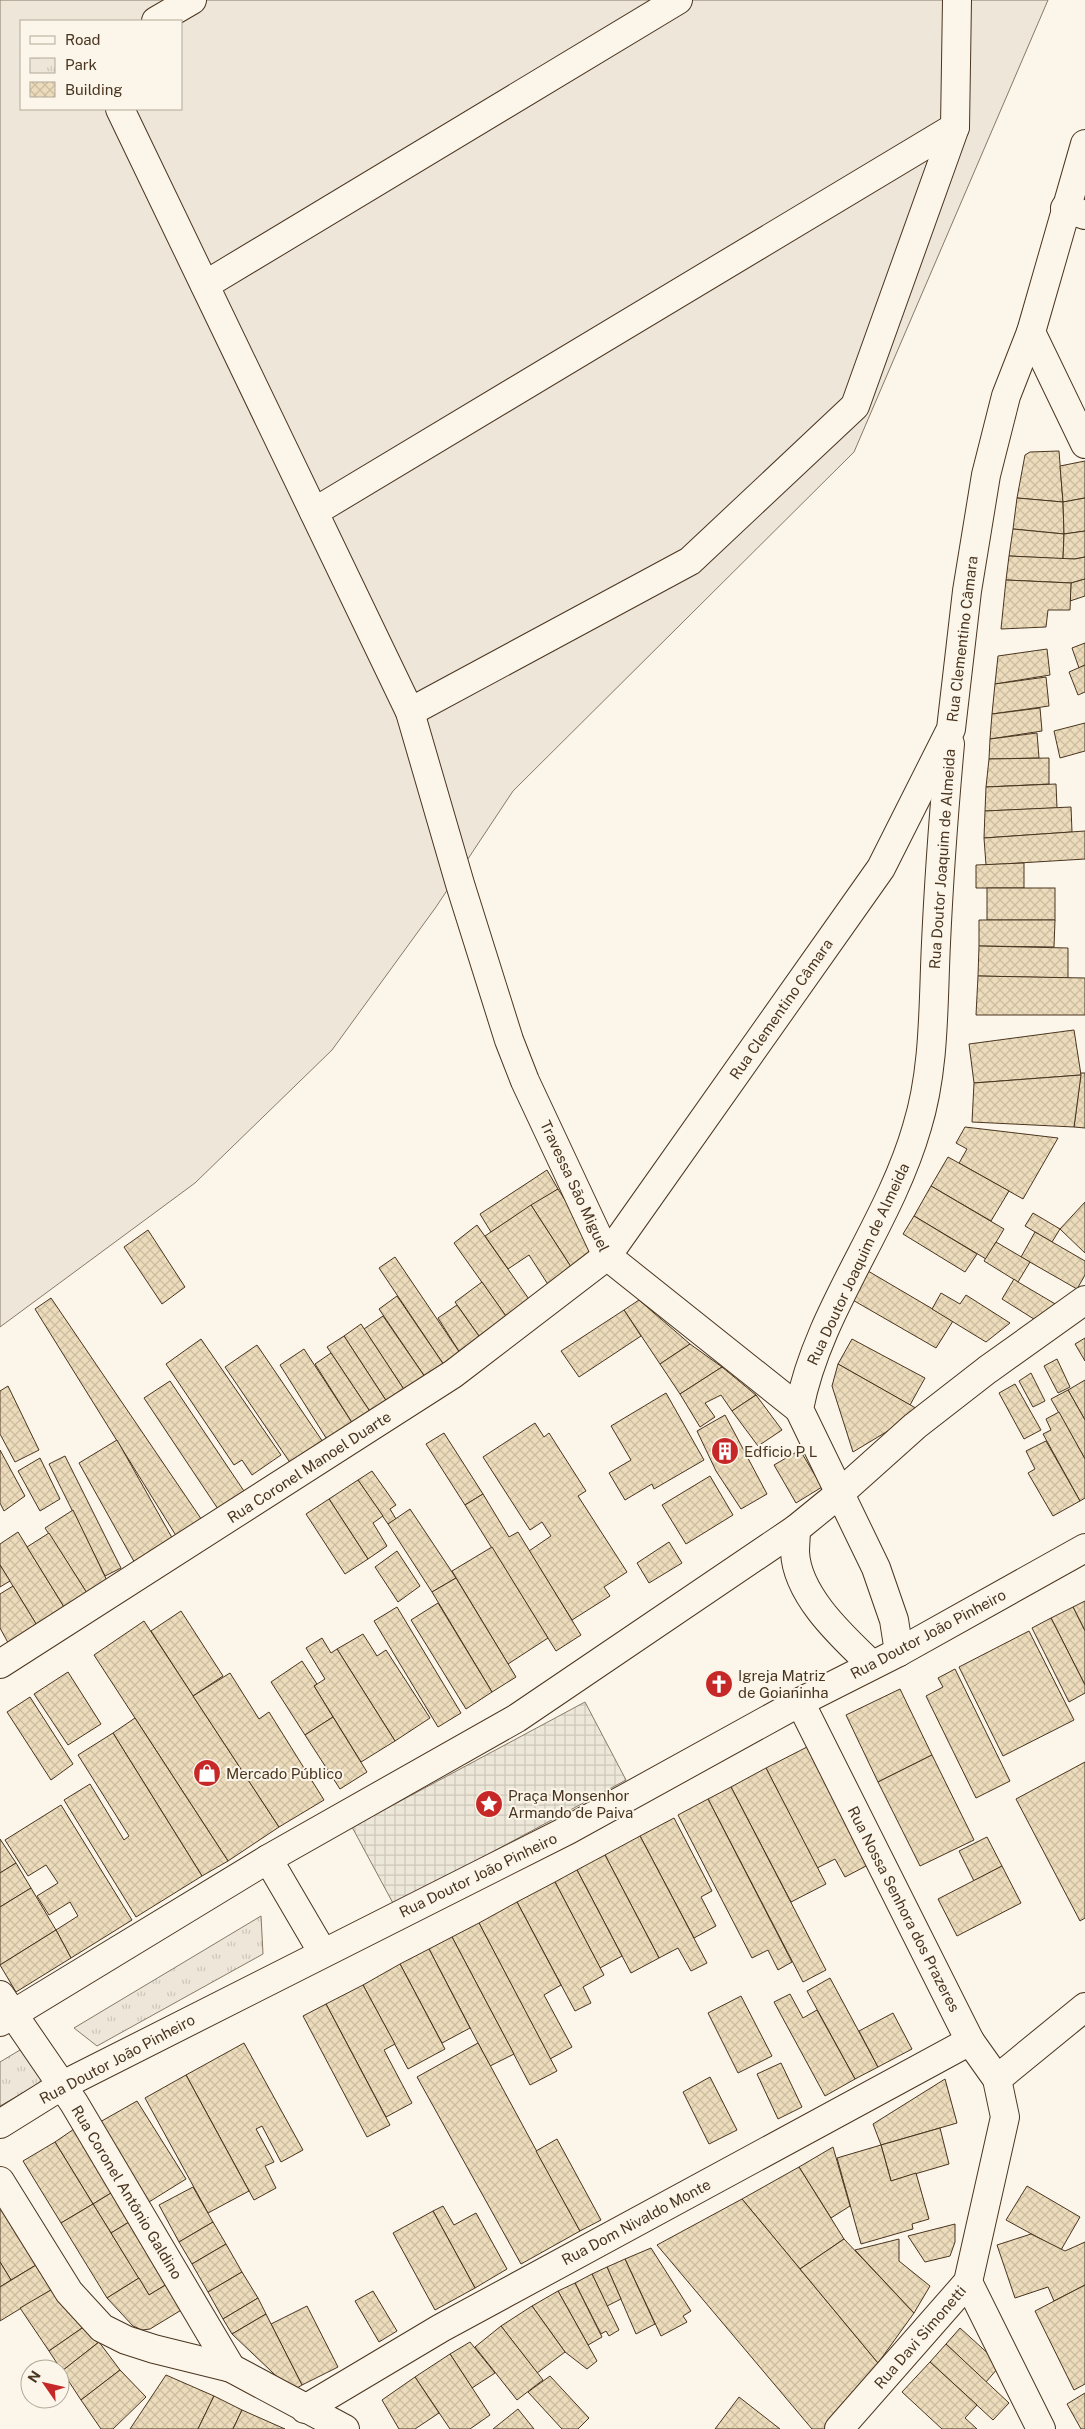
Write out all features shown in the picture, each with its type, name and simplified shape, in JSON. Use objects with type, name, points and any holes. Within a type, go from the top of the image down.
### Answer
[{"type":"street","points":[[158,20],[192,0]]},
{"type":"street","points":[[205,285],[678,0]]},
{"type":"street","points":[[410,712],[690,561],[855,406],[955,127],[957,0]]},
{"type":"street","name":"Travessa São Miguel","points":[[120,110],[410,712],[460,884],[522,1073],[608,1256],[799,1409]]},
{"type":"street","points":[[314,512],[955,127]]},
{"type":"street","name":"Rua Clementino Câmara","points":[[608,1256],[881,868],[951,728],[967,592],[986,475],[1006,396],[1075,212],[1085,144]]},
{"type":"street","points":[[1031,332],[1085,444]]},
{"type":"street","name":"Rua Doutor Joaquim de Almeida","points":[[799,1409],[803,1388],[823,1334],[888,1205],[918,1126],[932,1038],[940,859],[951,728]]},
{"type":"street","name":"Rua Coronel Manoel Duarte","points":[[0,1664],[453,1374],[608,1256]]},
{"type":"street","points":[[4,2010],[517,1718],[796,1529],[839,1494],[922,1420],[987,1370],[1085,1300]]},
{"type":"street","points":[[799,1409],[876,1568],[894,1620],[899,1652]]},
{"type":"street","points":[[796,1529],[795,1554],[805,1588],[823,1615],[872,1665]]},
{"type":"street","name":"Rua Doutor João Pinheiro","points":[[0,2124],[61,2086],[568,1830],[800,1702],[899,1652],[1085,1548]]},
{"type":"street","name":"Rua Nossa Senhora dos Prazeres","points":[[800,1702],[970,2041],[997,2079],[1005,2116]]},
{"type":"street","points":[[268,1859],[323,1953]]},
{"type":"street","points":[[997,2079],[1085,2007]]},
{"type":"street","name":"Rua Coronel Antônio Galdino","points":[[4,2010],[74,2103],[231,2368]]},
{"type":"street","name":"Rua Dom Nivaldo Monte","points":[[305,2409],[441,2328],[970,2041]]},
{"type":"street","name":"Rua Davi Simonetti","points":[[839,2429],[968,2282],[1005,2116]]},
{"type":"street","points":[[0,2181],[69,2292],[102,2328],[126,2340],[154,2350],[231,2368],[345,2429]]},
{"type":"street","points":[[968,2282],[1041,2429]]},
{"type":"green space","points":[[0,0],[1048,0],[854,452],[513,791],[436,907],[332,1050],[195,1183],[0,1327]]},
{"type":"green space","points":[[261,1916],[263,1954],[97,2046],[74,2028]]},
{"type":"green space","points":[[25,2047],[49,2078],[0,2106],[0,2062]]},
{"type":"shaded area","name":"Praça Monsenhor Armando de Paiva","points":[[585,1702],[626,1780],[394,1905],[352,1827]]},
{"type":"building","points":[[1059,451],[1063,502],[1017,498],[1025,455],[1030,452]]},
{"type":"building","points":[[1085,461],[1085,498],[1063,502],[1060,466]]},
{"type":"building","points":[[1017,498],[1063,502],[1064,534],[1013,529]]},
{"type":"building","points":[[1085,498],[1085,531],[1064,534],[1063,502]]},
{"type":"building","points":[[1013,529],[1064,534],[1063,559],[1009,556]]},
{"type":"building","points":[[1085,531],[1085,557],[1063,559],[1064,534]]},
{"type":"building","points":[[1009,556],[1075,559],[1085,557],[1085,579],[1071,583],[1006,580]]},
{"type":"building","points":[[1085,579],[1085,596],[1070,601],[1071,583]]},
{"type":"building","points":[[1006,580],[1071,583],[1070,610],[1048,610],[1046,627],[1001,629]]},
{"type":"building","points":[[1085,643],[1085,665],[1079,668],[1072,648]]},
{"type":"building","points":[[1047,649],[1050,675],[995,684],[998,656]]},
{"type":"building","points":[[1085,665],[1085,692],[1078,695],[1069,672]]},
{"type":"building","points":[[1046,677],[1049,706],[992,714],[995,684]]},
{"type":"building","points":[[1040,708],[1042,731],[990,739],[992,714]]},
{"type":"building","points":[[1085,723],[1085,751],[1060,758],[1054,731]]},
{"type":"building","points":[[1037,733],[1039,758],[989,759],[990,739]]},
{"type":"building","points":[[1049,758],[1049,784],[986,787],[989,759]]},
{"type":"building","points":[[1056,784],[1057,808],[985,811],[986,787]]},
{"type":"building","points":[[1071,807],[1072,832],[984,838],[985,811]]},
{"type":"building","points":[[1085,831],[1085,859],[986,865],[984,838]]},
{"type":"building","points":[[1024,863],[1024,888],[976,888],[976,865]]},
{"type":"building","points":[[987,888],[1055,888],[1055,920],[987,920]]},
{"type":"building","points":[[979,920],[1055,920],[1054,947],[979,946]]},
{"type":"building","points":[[979,946],[1068,948],[1068,978],[978,976]]},
{"type":"building","points":[[978,976],[1085,978],[1085,1015],[976,1015]]},
{"type":"building","points":[[1074,1030],[1081,1075],[974,1083],[969,1044]]},
{"type":"building","points":[[1081,1073],[1085,1073],[1085,1128],[1074,1127]]},
{"type":"building","points":[[1081,1075],[1074,1127],[972,1122],[974,1083]]},
{"type":"building","points":[[965,1127],[1058,1138],[1023,1199],[959,1163],[967,1149],[956,1143]]},
{"type":"building","points":[[948,1157],[1009,1191],[991,1221],[931,1186]]},
{"type":"building","points":[[547,1170],[558,1189],[491,1232],[480,1214]]},
{"type":"building","points":[[931,1186],[1004,1229],[986,1259],[914,1216]]},
{"type":"building","points":[[558,1189],[598,1252],[573,1270],[531,1205]]},
{"type":"building","points":[[1085,1202],[1085,1253],[1060,1229]]},
{"type":"building","points":[[531,1205],[573,1270],[549,1286],[529,1255],[508,1269],[485,1236]]},
{"type":"building","points":[[1033,1213],[1060,1229],[1052,1242],[1025,1226]]},
{"type":"building","points":[[914,1216],[977,1254],[965,1272],[903,1234]]},
{"type":"building","points":[[477,1225],[531,1302],[508,1319],[454,1243]]},
{"type":"building","points":[[148,1230],[185,1287],[162,1304],[124,1247]]},
{"type":"building","points":[[1035,1232],[1085,1261],[1085,1275],[1077,1289],[1021,1257]]},
{"type":"building","points":[[996,1242],[1030,1262],[1018,1282],[984,1261]]},
{"type":"building","points":[[395,1257],[460,1353],[444,1365],[379,1268]]},
{"type":"building","points":[[868,1271],[953,1321],[936,1348],[851,1299]]},
{"type":"building","points":[[1014,1279],[1057,1305],[1037,1321],[1002,1299]]},
{"type":"building","points":[[482,1282],[508,1319],[481,1339],[455,1302]]},
{"type":"building","points":[[941,1293],[960,1304],[966,1295],[1010,1323],[986,1342],[932,1309]]},
{"type":"building","points":[[397,1296],[444,1365],[425,1377],[379,1309]]},
{"type":"building","points":[[51,1298],[206,1526],[180,1542],[35,1309]]},
{"type":"building","points":[[639,1300],[690,1344],[660,1364],[624,1310]]},
{"type":"building","points":[[457,1305],[481,1339],[460,1353],[438,1318]]},
{"type":"building","points":[[624,1310],[641,1336],[579,1377],[561,1351]]},
{"type":"building","points":[[383,1316],[425,1377],[405,1391],[364,1329]]},
{"type":"building","points":[[361,1324],[405,1391],[387,1402],[344,1336]]},
{"type":"building","points":[[344,1336],[387,1402],[371,1413],[327,1347]]},
{"type":"building","points":[[1085,1338],[1085,1361],[1075,1344]]},
{"type":"building","points":[[201,1339],[281,1455],[252,1475],[242,1460],[234,1465],[166,1364]]},
{"type":"building","points":[[852,1339],[925,1378],[910,1405],[838,1364]]},
{"type":"building","points":[[690,1344],[722,1367],[680,1394],[660,1364]]},
{"type":"building","points":[[257,1345],[323,1442],[291,1464],[225,1367]]},
{"type":"building","points":[[304,1349],[353,1424],[328,1441],[280,1365]]},
{"type":"building","points":[[331,1353],[371,1413],[353,1424],[315,1364]]},
{"type":"building","points":[[1057,1359],[1070,1387],[1058,1393],[1044,1366]]},
{"type":"building","points":[[838,1364],[921,1411],[853,1452],[832,1386]]},
{"type":"building","points":[[722,1367],[756,1395],[732,1411],[721,1395],[705,1403],[715,1417],[700,1427],[680,1394]]},
{"type":"building","points":[[1031,1373],[1045,1401],[1033,1407],[1019,1381]]},
{"type":"building","points":[[1085,1380],[1085,1420],[1068,1390]]},
{"type":"building","points":[[170,1381],[250,1500],[224,1518],[144,1398]]},
{"type":"building","points":[[1015,1384],[1041,1430],[1024,1439],[999,1393]]},
{"type":"building","points":[[8,1386],[39,1450],[15,1462],[0,1434],[0,1391]]},
{"type":"building","points":[[1068,1390],[1085,1420],[1085,1459],[1051,1399]]},
{"type":"building","points":[[666,1393],[704,1460],[654,1489],[652,1484],[625,1500],[609,1473],[631,1460],[611,1426]]},
{"type":"building","points":[[756,1395],[782,1430],[758,1446],[732,1411]]},
{"type":"building","points":[[1059,1412],[1085,1459],[1085,1498],[1080,1501],[1043,1434],[1051,1430],[1046,1419]]},
{"type":"building","name":"Edficio P L","points":[[725,1415],[767,1494],[741,1509],[716,1471],[697,1431]]},
{"type":"building","points":[[535,1423],[544,1437],[549,1433],[586,1491],[578,1496],[627,1572],[604,1587],[610,1596],[572,1620],[529,1551],[551,1536],[542,1522],[530,1530],[483,1457]]},
{"type":"building","points":[[444,1433],[483,1494],[465,1505],[426,1444]]},
{"type":"building","points":[[117,1440],[175,1543],[136,1565],[79,1463]]},
{"type":"building","points":[[1046,1441],[1080,1501],[1053,1516],[1028,1473],[1035,1469],[1026,1451]]},
{"type":"building","points":[[0,1450],[25,1496],[4,1511],[0,1503]]},
{"type":"building","points":[[800,1450],[822,1487],[796,1503],[774,1465]]},
{"type":"building","points":[[65,1456],[121,1568],[105,1576],[49,1464]]},
{"type":"building","points":[[40,1458],[60,1499],[40,1511],[18,1471]]},
{"type":"building","points":[[372,1471],[396,1505],[390,1509],[396,1519],[388,1524],[358,1480]]},
{"type":"building","points":[[710,1476],[733,1515],[686,1544],[662,1505]]},
{"type":"building","points":[[358,1480],[383,1516],[373,1523],[387,1546],[368,1559],[329,1499]]},
{"type":"building","points":[[483,1494],[509,1537],[518,1532],[581,1635],[556,1651],[465,1505]]},
{"type":"building","points":[[329,1499],[368,1559],[345,1574],[306,1514]]},
{"type":"building","points":[[410,1509],[456,1578],[432,1592],[388,1524]]},
{"type":"building","points":[[73,1510],[111,1589],[92,1601],[45,1528]]},
{"type":"building","points":[[18,1532],[69,1615],[41,1632],[0,1565],[0,1544]]},
{"type":"building","points":[[49,1533],[92,1601],[69,1615],[27,1547]]},
{"type":"building","points":[[669,1542],[682,1563],[649,1583],[637,1563]]},
{"type":"building","points":[[492,1547],[548,1638],[508,1664],[452,1571]]},
{"type":"building","points":[[397,1551],[420,1586],[398,1602],[375,1567]]},
{"type":"building","points":[[0,1565],[10,1581],[0,1587]]},
{"type":"building","points":[[456,1578],[516,1677],[492,1692],[432,1592]]},
{"type":"building","points":[[13,1586],[41,1632],[12,1650],[0,1628],[0,1594]]},
{"type":"building","points":[[1085,1601],[1085,1631],[1073,1607]]},
{"type":"building","points":[[438,1603],[492,1692],[466,1709],[411,1620]]},
{"type":"building","points":[[397,1607],[461,1713],[438,1727],[374,1621]]},
{"type":"building","points":[[1073,1607],[1085,1631],[1085,1685],[1051,1618]]},
{"type":"building","points":[[181,1611],[223,1676],[193,1696],[151,1631]]},
{"type":"building","points":[[1051,1618],[1085,1685],[1085,1693],[1069,1702],[1032,1628]]},
{"type":"building","name":"Mercado Público","points":[[144,1621],[279,1827],[228,1861],[94,1655]]},
{"type":"building","points":[[1029,1631],[1074,1720],[1003,1756],[959,1667]]},
{"type":"building","points":[[363,1634],[377,1656],[386,1650],[430,1718],[395,1741],[337,1649]]},
{"type":"building","points":[[322,1638],[331,1653],[337,1649],[395,1741],[361,1762],[314,1686],[325,1679],[306,1648]]},
{"type":"building","points":[[302,1661],[317,1684],[314,1686],[333,1717],[305,1735],[271,1682]]},
{"type":"building","points":[[955,1669],[1010,1781],[976,1798],[926,1696],[943,1687],[938,1678]]},
{"type":"building","points":[[68,1672],[101,1724],[68,1745],[34,1694]]},
{"type":"building","points":[[230,1673],[259,1719],[269,1712],[324,1800],[279,1827],[193,1696]]},
{"type":"building","points":[[900,1689],[932,1755],[878,1782],[846,1715]]},
{"type":"building","points":[[30,1697],[73,1764],[51,1780],[7,1712]]},
{"type":"building","points":[[333,1717],[367,1772],[340,1789],[305,1735]]},
{"type":"building","points":[[135,1718],[228,1861],[202,1876],[113,1733]]},
{"type":"building","points":[[113,1733],[202,1876],[136,1917],[64,1800],[90,1784],[124,1840],[129,1836],[78,1755]]},
{"type":"building","points":[[807,1747],[868,1865],[845,1877],[835,1859],[817,1868],[766,1768]]},
{"type":"building","points":[[932,1755],[974,1840],[920,1866],[878,1782]]},
{"type":"building","points":[[1085,1762],[1085,1918],[1080,1921],[1016,1799]]},
{"type":"building","points":[[766,1768],[826,1884],[791,1902],[731,1787]]},
{"type":"building","points":[[731,1787],[826,1970],[803,1982],[708,1799]]},
{"type":"building","points":[[708,1799],[792,1962],[778,1970],[768,1950],[752,1958],[678,1815]]},
{"type":"building","points":[[61,1805],[132,1920],[71,1958],[56,1930],[78,1916],[70,1902],[49,1915],[37,1896],[58,1883],[46,1865],[28,1876],[5,1840]]},
{"type":"building","points":[[674,1818],[712,1891],[701,1897],[716,1926],[694,1938],[640,1836]]},
{"type":"building","points":[[640,1836],[707,1963],[691,1971],[678,1948],[659,1958],[605,1855]]},
{"type":"building","points":[[987,1837],[1002,1866],[974,1881],[959,1851]]},
{"type":"building","points":[[0,1839],[16,1863],[0,1873]]},
{"type":"building","points":[[605,1855],[659,1958],[631,1973],[577,1870]]},
{"type":"building","points":[[16,1863],[31,1888],[0,1907],[0,1873]]},
{"type":"building","points":[[1002,1866],[1021,1903],[957,1936],[938,1899]]},
{"type":"building","points":[[577,1870],[622,1956],[600,1968],[555,1882]]},
{"type":"building","points":[[555,1882],[604,1975],[583,1987],[591,2003],[575,2011],[517,1902]]},
{"type":"building","points":[[31,1888],[56,1930],[0,1965],[0,1907]]},
{"type":"building","points":[[517,1902],[561,1985],[544,1995],[572,2047],[550,2059],[479,1923]]},
{"type":"building","points":[[479,1923],[557,2071],[530,2085],[452,1937]]},
{"type":"building","points":[[56,1930],[71,1958],[16,1992],[0,1965]]},
{"type":"building","points":[[452,1937],[514,2054],[490,2066],[429,1949]]},
{"type":"building","points":[[429,1949],[470,2028],[442,2043],[400,1964]]},
{"type":"building","points":[[400,1964],[445,2049],[408,2069],[363,1985]]},
{"type":"building","points":[[830,1978],[878,2067],[855,2079],[807,1991]]},
{"type":"building","points":[[363,1985],[395,2044],[384,2050],[412,2103],[386,2117],[326,2004]]},
{"type":"building","points":[[790,1994],[803,2018],[817,2010],[855,2079],[825,2096],[774,2002]]},
{"type":"building","points":[[741,1996],[772,2056],[738,2073],[708,2013]]},
{"type":"building","points":[[326,2004],[390,2125],[367,2137],[303,2016]]},
{"type":"building","points":[[893,2013],[912,2049],[878,2067],[859,2031]]},
{"type":"building","points":[[244,2043],[303,2150],[281,2162],[262,2126],[256,2129],[274,2162],[265,2166],[276,2188],[254,2200],[186,2075]]},
{"type":"building","points":[[478,2043],[580,2231],[521,2264],[417,2077]]},
{"type":"building","points":[[781,2063],[802,2107],[778,2119],[757,2074]]},
{"type":"building","points":[[186,2075],[249,2191],[208,2213],[145,2098]]},
{"type":"building","points":[[710,2077],[737,2130],[709,2144],[683,2092]]},
{"type":"building","points":[[945,2079],[957,2123],[881,2145],[873,2124]]},
{"type":"building","points":[[137,2101],[186,2179],[149,2202],[100,2122]]},
{"type":"building","points":[[77,2127],[116,2190],[93,2204],[55,2142]]},
{"type":"building","points":[[940,2128],[949,2164],[891,2181],[881,2145]]},
{"type":"building","points":[[557,2139],[601,2220],[580,2231],[536,2151]]},
{"type":"building","points":[[55,2142],[93,2204],[61,2223],[23,2161]]},
{"type":"building","points":[[881,2145],[891,2181],[916,2173],[929,2219],[912,2224],[913,2229],[861,2244],[837,2158]]},
{"type":"building","points":[[833,2147],[850,2206],[831,2218],[799,2167]]},
{"type":"building","points":[[799,2167],[844,2239],[800,2269],[742,2199]]},
{"type":"building","points":[[1027,2186],[1080,2217],[1061,2250],[1006,2220]]},
{"type":"building","points":[[193,2187],[213,2222],[179,2242],[159,2205]]},
{"type":"building","points":[[116,2190],[134,2219],[111,2233],[93,2204]]},
{"type":"building","points":[[742,2199],[878,2363],[826,2429],[812,2429],[657,2245]]},
{"type":"building","points":[[0,2200],[41,2262],[11,2280],[0,2262]]},
{"type":"building","points":[[93,2204],[139,2278],[107,2298],[61,2223]]},
{"type":"building","points":[[443,2206],[454,2225],[476,2213],[507,2269],[475,2288],[433,2211]]},
{"type":"building","points":[[433,2211],[475,2288],[435,2310],[393,2233]]},
{"type":"building","points":[[134,2219],[172,2281],[149,2295],[111,2233]]},
{"type":"building","points":[[213,2222],[226,2244],[192,2264],[179,2242]]},
{"type":"building","points":[[955,2224],[955,2242],[950,2256],[925,2262],[908,2236]]},
{"type":"building","points":[[1031,2234],[1065,2251],[1085,2242],[1085,2285],[1054,2301],[1048,2287],[1015,2298],[997,2245]]},
{"type":"building","points":[[844,2239],[914,2313],[878,2363],[800,2269]]},
{"type":"building","points":[[899,2239],[899,2261],[930,2286],[914,2313],[855,2250]]},
{"type":"building","points":[[226,2244],[242,2272],[208,2292],[192,2264]]},
{"type":"building","points":[[651,2248],[691,2311],[683,2316],[687,2322],[661,2336],[625,2259]]},
{"type":"building","points":[[625,2259],[655,2324],[636,2334],[607,2267]]},
{"type":"building","points":[[0,2262],[11,2280],[0,2287]]},
{"type":"building","points":[[41,2262],[56,2287],[0,2321],[0,2287]]},
{"type":"building","points":[[607,2267],[621,2299],[607,2306],[592,2274]]},
{"type":"building","points":[[242,2272],[258,2298],[223,2319],[208,2292]]},
{"type":"building","points":[[592,2274],[619,2330],[609,2336],[606,2331],[601,2334],[575,2283]]},
{"type":"building","points":[[139,2278],[149,2295],[172,2281],[188,2306],[150,2329],[142,2330],[133,2326],[107,2298]]},
{"type":"building","points":[[575,2283],[602,2337],[588,2345],[558,2291]]},
{"type":"building","points":[[1085,2285],[1085,2384],[1074,2390],[1035,2311]]},
{"type":"building","points":[[56,2287],[85,2326],[49,2351],[20,2308]]},
{"type":"building","points":[[373,2291],[397,2331],[379,2342],[355,2301]]},
{"type":"building","points":[[558,2291],[597,2361],[587,2369],[565,2352],[532,2306]]},
{"type":"building","points":[[258,2298],[266,2314],[232,2334],[223,2319]]},
{"type":"building","points":[[307,2306],[338,2367],[302,2385],[271,2324]]},
{"type":"building","points":[[532,2306],[565,2352],[537,2373],[501,2326]]},
{"type":"building","points":[[266,2314],[302,2385],[292,2391],[232,2334]]},
{"type":"building","points":[[85,2326],[99,2342],[70,2365],[70,2359],[54,2359],[49,2351]]},
{"type":"building","points":[[501,2326],[543,2380],[517,2400],[475,2347]]},
{"type":"building","points":[[960,2328],[993,2358],[998,2368],[986,2382],[946,2344]]},
{"type":"building","points":[[99,2342],[120,2370],[81,2400],[70,2383],[70,2365]]},
{"type":"building","points":[[470,2342],[495,2373],[472,2388],[450,2354]]},
{"type":"building","points":[[946,2344],[1009,2403],[993,2420],[930,2362]]},
{"type":"building","points":[[450,2354],[490,2415],[470,2429],[450,2429],[415,2377]]},
{"type":"building","points":[[930,2362],[977,2405],[965,2418],[977,2429],[942,2429],[902,2392]]},
{"type":"building","points":[[120,2370],[146,2397],[113,2429],[101,2429],[81,2400]]},
{"type":"building","points":[[166,2375],[214,2396],[198,2429],[130,2429]]},
{"type":"building","points":[[550,2376],[589,2418],[578,2429],[562,2429],[528,2392]]},
{"type":"building","points":[[415,2377],[439,2413],[415,2429],[399,2429],[382,2400]]},
{"type":"building","points":[[1085,2393],[1085,2429],[1081,2429],[1067,2404]]},
{"type":"building","points":[[214,2396],[242,2410],[233,2429],[198,2429]]},
{"type":"building","points":[[739,2397],[780,2429],[715,2429]]},
{"type":"building","points":[[518,2409],[534,2429],[493,2429]]},
{"type":"building","points":[[242,2410],[285,2429],[233,2429]]},
{"type":"place","name":"Edficio P L","points":[[725,1451]]},
{"type":"place","name":"Igreja Matriz de Goianinha","points":[[719,1684]]},
{"type":"place","name":"Mercado Público","points":[[207,1773]]},
{"type":"place","name":"Praça Monsenhor Armando de Paiva","points":[[489,1804]]}]
